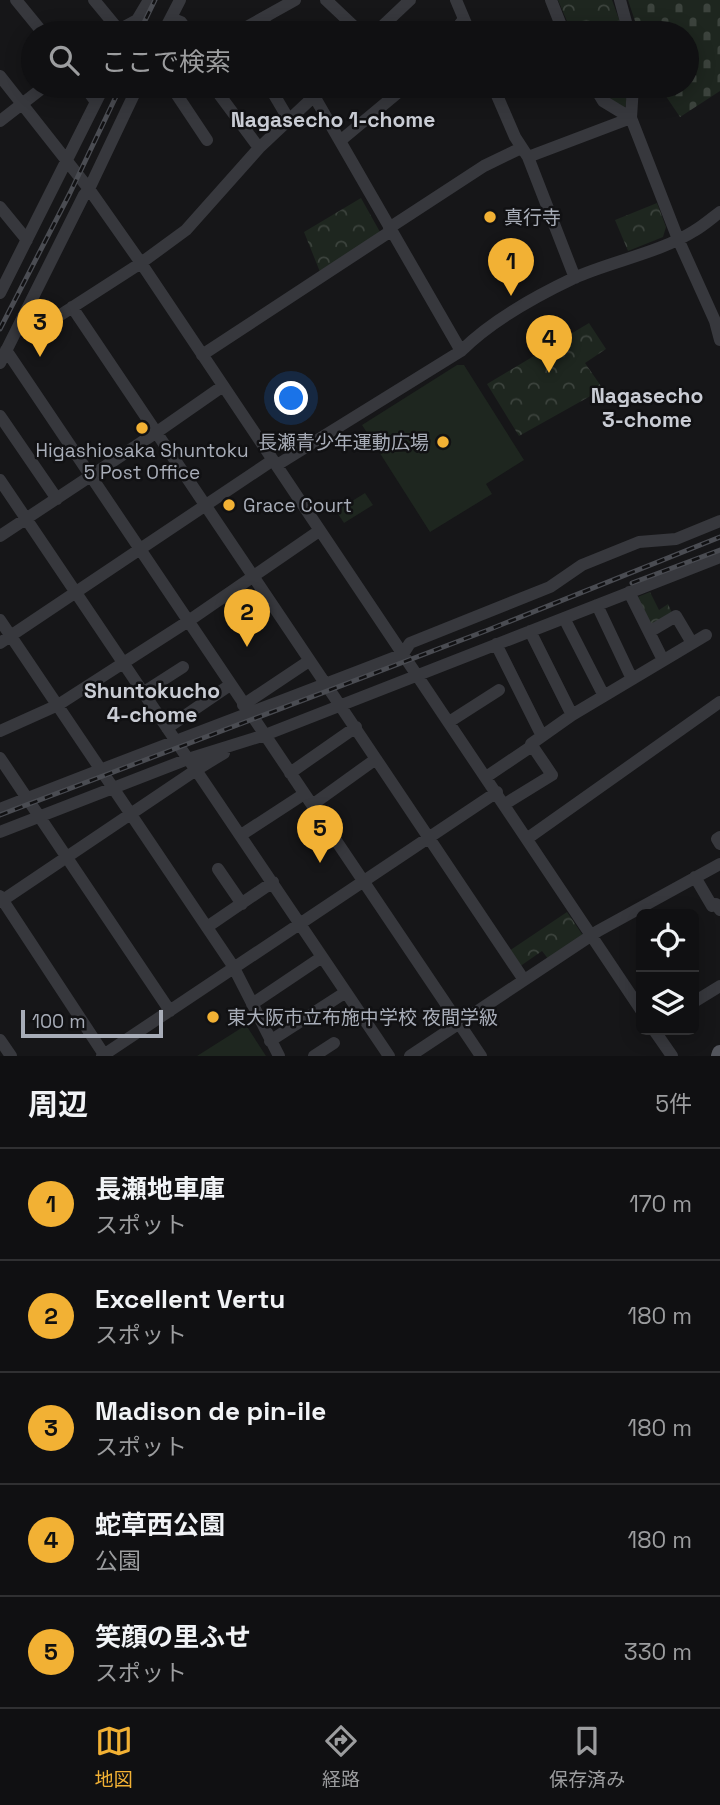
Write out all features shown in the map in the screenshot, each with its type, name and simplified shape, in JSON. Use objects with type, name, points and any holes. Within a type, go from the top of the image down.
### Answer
[{"type":"street","points":[[16,0],[33,21]]},
{"type":"street","points":[[94,0],[111,21]]},
{"type":"street","points":[[136,21],[149,0]]},
{"type":"street","points":[[169,21],[180,0]]},
{"type":"street","points":[[259,21],[295,0]]},
{"type":"street","points":[[326,0],[348,21]]},
{"type":"street","points":[[390,21],[410,0]]},
{"type":"street","points":[[456,0],[464,19]]},
{"type":"street","points":[[551,0],[559,21]]},
{"type":"street","points":[[620,0],[626,21]]},
{"type":"street","points":[[171,18],[178,21]]},
{"type":"street","points":[[0,76],[89,189],[141,263],[636,1002]]},
{"type":"street","points":[[0,121],[30,98]]},
{"type":"street","points":[[93,98],[96,102]]},
{"type":"street","points":[[0,293],[98,98]]},
{"type":"street","points":[[0,363],[132,98]]},
{"type":"street","points":[[182,98],[207,140]]},
{"type":"street","points":[[222,98],[259,148]]},
{"type":"street","points":[[276,98],[289,120]]},
{"type":"street","points":[[19,326],[34,332],[141,263],[186,230],[259,148],[311,98]]},
{"type":"street","points":[[323,98],[340,141],[461,351]]},
{"type":"street","points":[[340,141],[392,98]]},
{"type":"street","points":[[499,98],[525,153],[575,278]]},
{"type":"street","points":[[601,98],[631,118]]},
{"type":"street","points":[[632,98],[631,118],[678,239],[715,321],[720,340]]},
{"type":"street","points":[[202,355],[484,166],[631,118]]},
{"type":"street","points":[[0,206],[27,240]]},
{"type":"street","points":[[5,639],[206,505],[461,351],[508,316],[575,278],[678,239],[720,212]]},
{"type":"street","points":[[72,307],[524,980]]},
{"type":"street","points":[[6,350],[246,709],[260,736],[308,799],[481,1056]]},
{"type":"street","points":[[0,536],[223,386]]},
{"type":"street","points":[[0,416],[57,499]]},
{"type":"street","points":[[0,480],[389,1056]]},
{"type":"street","points":[[0,809],[100,768],[175,742],[246,709],[326,684],[403,654],[410,643],[550,587],[582,565],[639,542],[676,539],[720,521]]},
{"type":"street","points":[[0,730],[58,705],[187,622],[319,531]]},
{"type":"street","points":[[0,832],[188,759],[260,736],[720,557]]},
{"type":"street","points":[[629,592],[663,660]]},
{"type":"street","points":[[597,605],[632,679]]},
{"type":"street","points":[[649,632],[677,616],[692,643]]},
{"type":"street","points":[[564,618],[604,696]]},
{"type":"street","points":[[0,620],[5,639],[58,705],[233,967],[279,1056]]},
{"type":"street","points":[[530,631],[572,715]]},
{"type":"street","points":[[505,804],[552,775],[530,744],[572,715],[706,635]]},
{"type":"street","points":[[496,644],[542,736]]},
{"type":"street","points":[[246,709],[309,661]]},
{"type":"street","points":[[144,692],[183,667]]},
{"type":"street","points":[[167,728],[230,685]]},
{"type":"street","points":[[449,722],[499,690]]},
{"type":"street","points":[[528,838],[718,709]]},
{"type":"street","points":[[290,773],[356,727]]},
{"type":"street","points":[[260,736],[196,770],[1,900],[104,1055],[496,792]]},
{"type":"street","points":[[486,777],[532,746]]},
{"type":"street","points":[[0,758],[170,1011]]},
{"type":"street","points":[[241,835],[376,760]]},
{"type":"street","points":[[720,837],[717,839],[720,844]]},
{"type":"street","points":[[410,1056],[427,1051],[459,1023],[591,935],[720,864]]},
{"type":"street","points":[[218,869],[242,904]]},
{"type":"street","points":[[695,877],[712,906],[716,904],[720,911]]},
{"type":"street","points":[[207,927],[273,882]]},
{"type":"street","points":[[252,1004],[322,957]]},
{"type":"street","points":[[699,999],[720,986]]},
{"type":"street","points":[[270,1041],[346,992]]},
{"type":"street","points":[[657,1035],[672,1056]]},
{"type":"street","points":[[0,1040],[11,1056]]},
{"type":"street","points":[[314,1056],[334,1043]]},
{"type":"green space","points":[[558,0],[612,0],[620,21],[567,21]]},
{"type":"green space","points":[[628,0],[720,0],[720,91],[680,117],[667,98],[699,98],[699,21],[635,21]]},
{"type":"green space","points":[[610,98],[627,98],[625,109],[614,104]]},
{"type":"green space","points":[[361,198],[380,232],[320,272],[304,232]]},
{"type":"green space","points":[[657,203],[666,227],[663,237],[628,251],[615,220]]},
{"type":"green space","points":[[589,323],[606,349],[585,363],[603,389],[519,436],[487,384]]},
{"type":"green space","name":"長瀬青少年運動広場","points":[[457,365],[464,365],[524,460],[486,484],[492,494],[430,532],[362,425]]},
{"type":"green space","points":[[365,493],[373,505],[344,523],[336,511]]},
{"type":"green space","points":[[650,592],[659,610],[668,604],[672,613],[651,625],[635,598]]},
{"type":"green space","points":[[567,912],[584,937],[549,960],[542,951],[519,967],[509,951]]},
{"type":"green space","points":[[246,1025],[266,1056],[197,1056]]},
{"type":"railway","points":[[145,21],[155,0]]},
{"type":"railway","points":[[0,329],[115,98]]},
{"type":"railway","points":[[0,815],[488,630],[720,537]]},
{"type":"railway","points":[[632,583],[720,550]]},
{"type":"place","name":"真行寺","points":[[490,217]]},
{"type":"place","name":"長瀬地車庫","points":[[511,296]]},
{"type":"place","name":"Madison de pin-ile","points":[[40,357]]},
{"type":"place","name":"蛇草西公園","points":[[549,373]]},
{"type":"place","name":"Higashiosaka Shuntoku 5 Post Office","points":[[142,428]]},
{"type":"place","name":"長瀬青少年運動広場","points":[[443,442]]},
{"type":"place","name":"Grace Court","points":[[229,505]]},
{"type":"place","name":"Excellent Vertu","points":[[247,647]]},
{"type":"place","name":"笑顔の里ふせ","points":[[320,863]]},
{"type":"place","name":"東大阪市立布施中学校 夜間学級","points":[[213,1017]]},
{"type":"district","name":"Nagasecho 1-chome","points":[[333,119]]},
{"type":"district","name":"Nagasecho 3-chome","points":[[647,407]]},
{"type":"district","name":"Shuntokucho 4-chome","points":[[152,702]]}]
